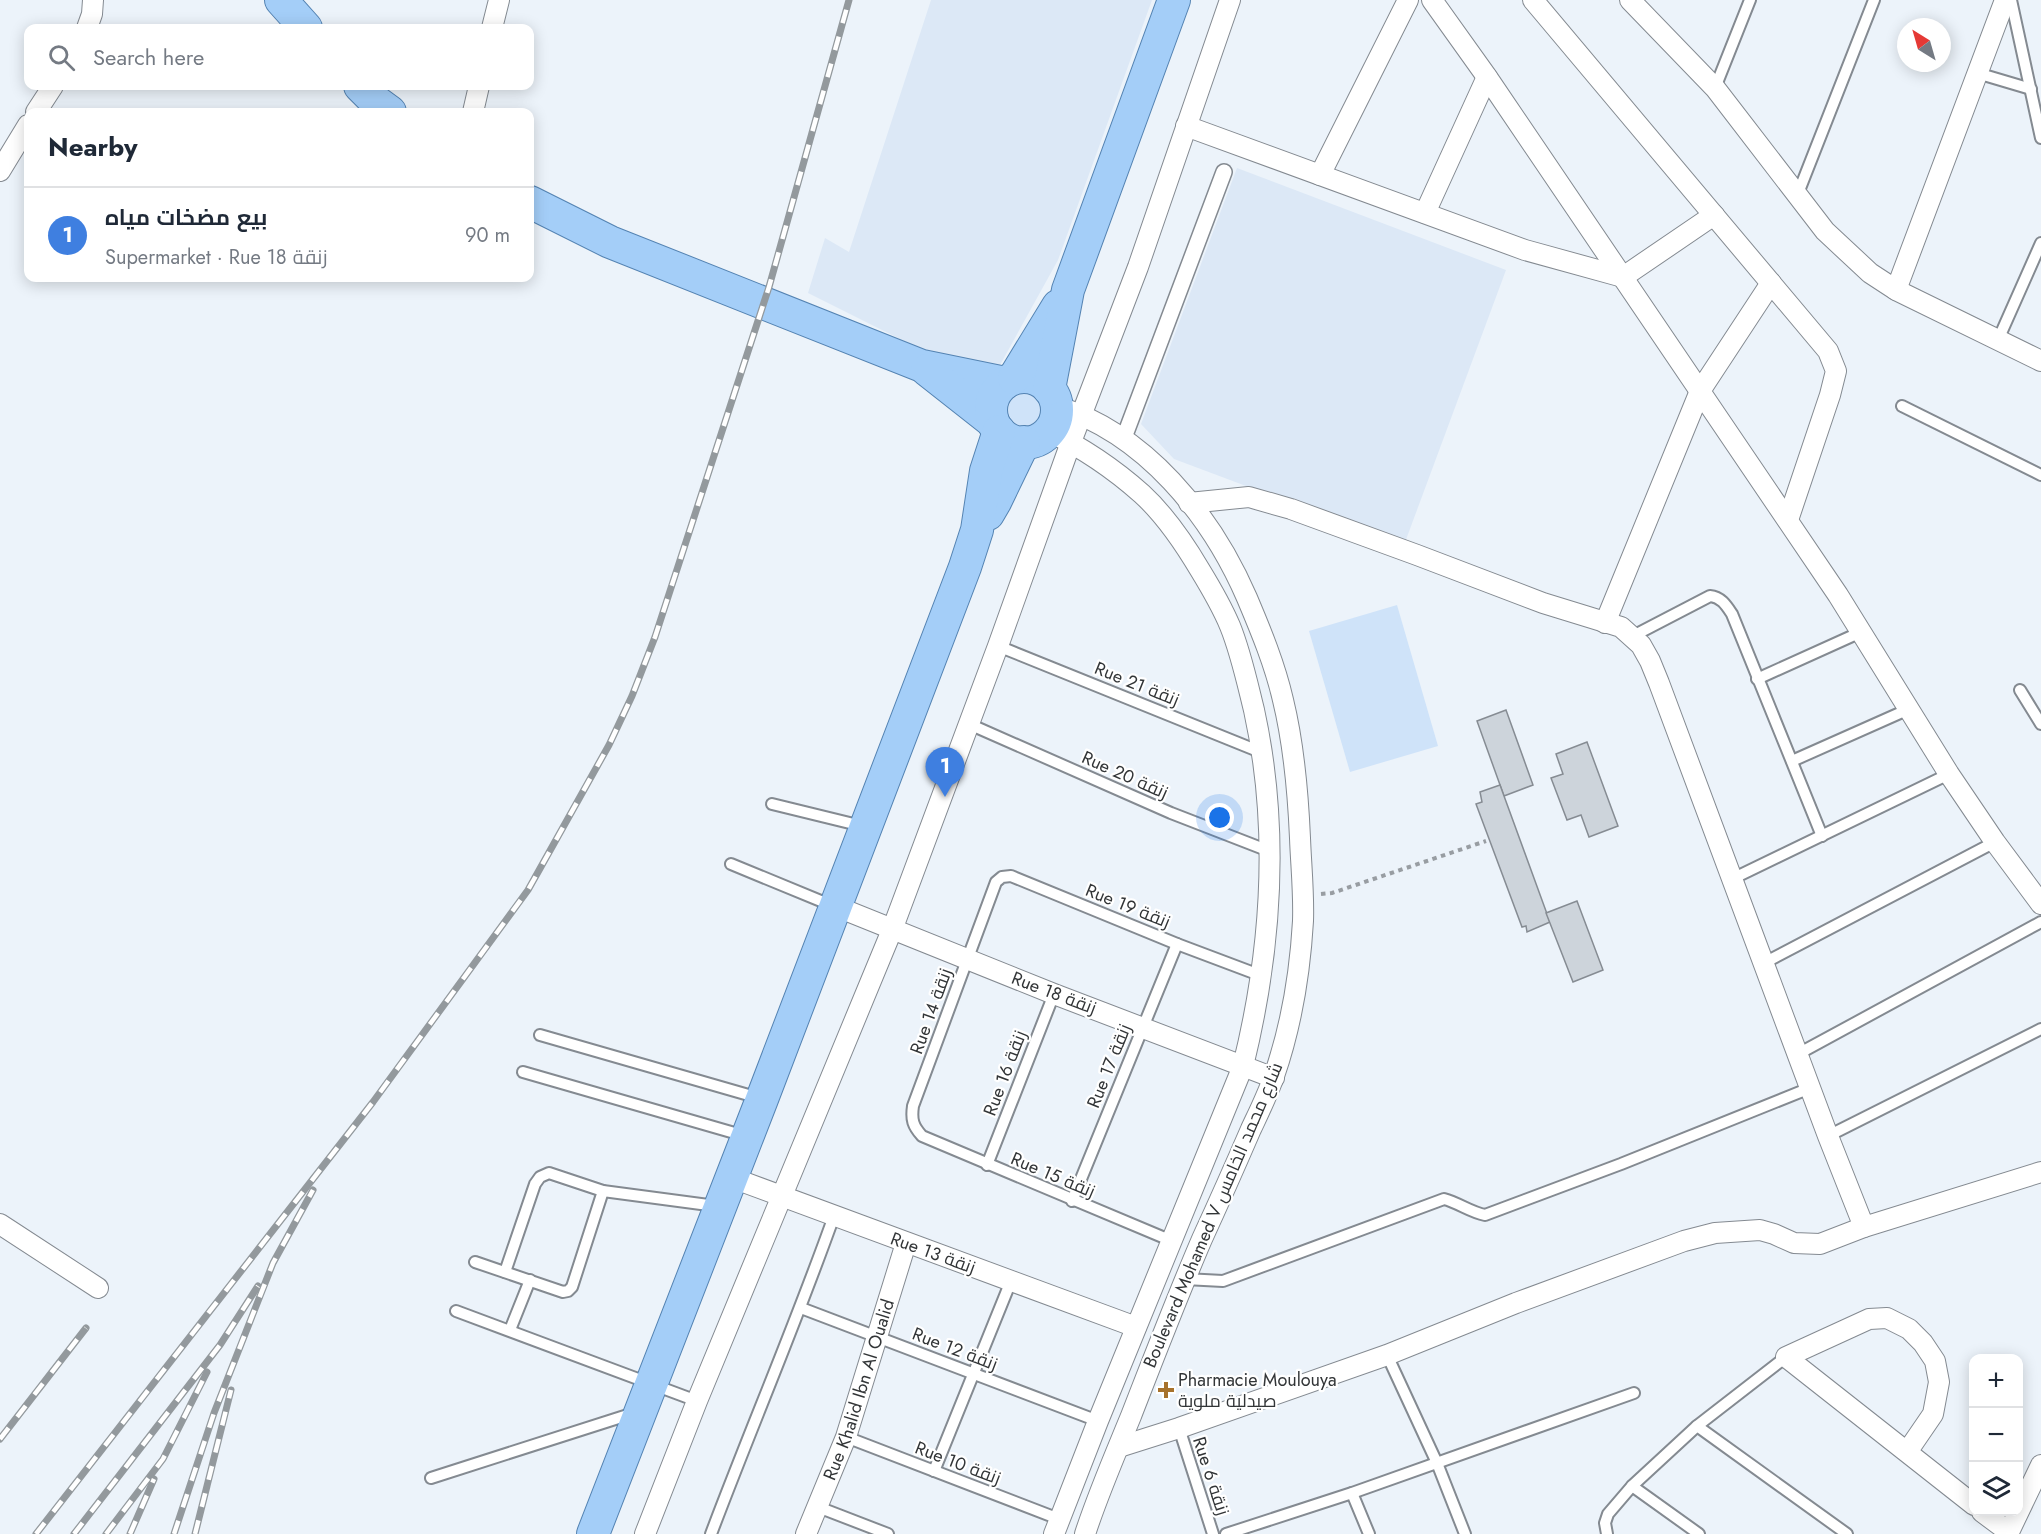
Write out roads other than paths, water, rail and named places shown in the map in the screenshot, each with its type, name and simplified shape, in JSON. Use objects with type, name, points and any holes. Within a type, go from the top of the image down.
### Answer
[{"type":"main road","points":[[281,0],[302,24]]},
{"type":"main road","points":[[593,1534],[965,567],[977,530],[986,471],[1040,422],[1068,290],[1174,0]]},
{"type":"main road","points":[[534,204],[610,242],[922,366],[1010,381],[1033,378],[1040,422]]},
{"type":"main road","points":[[1040,422],[991,413],[994,396],[1010,381],[1068,290]]},
{"type":"main road","points":[[922,366],[970,405],[1040,422]]},
{"type":"street","points":[[88,24],[93,0]]},
{"type":"street","points":[[493,24],[499,0]]},
{"type":"street","points":[[645,1534],[892,930],[998,646],[1040,422],[1138,267],[1230,0]]},
{"type":"street","points":[[1320,175],[1408,0]]},
{"type":"street","points":[[1432,0],[1487,76],[1788,520],[1862,632],[1950,774],[1995,842],[2041,904]]},
{"type":"street","points":[[1533,0],[1828,351],[1836,371],[1788,520]]},
{"type":"street","points":[[1630,0],[1714,88],[1825,231],[1870,273],[1896,290],[2041,361]]},
{"type":"street","points":[[1896,290],[2005,0]]},
{"type":"street","points":[[1425,213],[1487,76]]},
{"type":"street","points":[[39,108],[50,90]]},
{"type":"street","points":[[474,108],[478,90]]},
{"type":"street","points":[[1186,126],[1525,250],[1623,277],[1714,215]]},
{"type":"street","points":[[0,171],[24,132]]},
{"type":"street","points":[[1125,435],[1224,172]]},
{"type":"street","points":[[1605,623],[1700,391],[1771,283]]},
{"type":"street","name":"Boulevard Mohamed V شارع محمد الخامس","points":[[1040,422],[1130,444],[1155,464],[1190,503],[1215,537],[1241,584],[1271,658],[1283,698],[1298,794],[1302,895],[1303,921],[1296,990],[1274,1078],[1185,1279],[1119,1447],[1100,1488],[1084,1534]]},
{"type":"street","name":"Boulevard Mohamed V شارع محمد الخامس","points":[[1040,422],[1114,471],[1144,496],[1184,543],[1230,626],[1246,675],[1263,753],[1269,818],[1269,893],[1262,976],[1243,1066],[1056,1527]]},
{"type":"street","points":[[1190,503],[1249,497],[1291,509],[1544,603],[1621,627],[1633,636],[1650,661],[1864,1227]]},
{"type":"street","name":"Rue 18 زنقة","points":[[835,906],[967,960],[1274,1078]]},
{"type":"street","points":[[1119,1447],[1387,1355],[1516,1303],[1684,1241],[1714,1233],[1760,1230],[1794,1243],[1820,1244],[1864,1227],[2041,1172]]},
{"type":"street","name":"Rue 13 زنقة","points":[[730,1177],[1136,1327]]},
{"type":"street","points":[[0,1224],[98,1288]]},
{"type":"street","name":"Rue Khalid Ibn Al Oualid","points":[[806,1534],[846,1437],[906,1243]]},
{"type":"street","points":[[1906,1452],[1933,1413],[1939,1382],[1935,1361],[1923,1342],[1909,1329],[1887,1318],[1869,1319],[1786,1357],[1906,1452],[1969,1501]]},
{"type":"street","points":[[1987,1516],[2008,1533],[2041,1465]]},
{"type":"lane","points":[[1714,88],[1750,0]]},
{"type":"lane","points":[[1797,196],[1874,0]]},
{"type":"lane","points":[[2011,0],[2041,138]]},
{"type":"lane","points":[[1977,73],[2031,89]]},
{"type":"lane","points":[[1998,340],[2041,243]]},
{"type":"lane","points":[[1902,406],[2041,475]]},
{"type":"lane","points":[[1633,636],[1710,596],[1717,597],[1732,614],[1822,836]]},
{"type":"lane","points":[[1757,679],[1862,632]]},
{"type":"lane","name":"Rue 21 زنقة","points":[[998,646],[1263,753]]},
{"type":"lane","points":[[2020,690],[2041,724]]},
{"type":"lane","points":[[1792,761],[1909,710]]},
{"type":"lane","name":"Rue 20 زنقة","points":[[969,724],[1171,813],[1269,852]]},
{"type":"lane","points":[[1732,879],[1950,774]]},
{"type":"lane","points":[[772,804],[865,826]]},
{"type":"lane","points":[[1764,963],[1995,842]]},
{"type":"lane","points":[[731,864],[835,906]]},
{"type":"lane","name":"Rue 19 زنقة","points":[[992,895],[996,882],[1002,877],[1011,876],[1262,976]]},
{"type":"lane","name":"Rue 14 زنقة","points":[[922,1136],[914,1127],[911,1118],[913,1106],[992,895]]},
{"type":"lane","points":[[1798,1054],[2041,922]]},
{"type":"lane","name":"Rue 17 زنقة","points":[[1072,1201],[1177,944]]},
{"type":"lane","name":"Rue 16 زنقة","points":[[987,1165],[1054,994]]},
{"type":"lane","points":[[1828,1136],[2041,1029]]},
{"type":"lane","points":[[540,1035],[762,1099]]},
{"type":"lane","points":[[524,1072],[746,1137]]},
{"type":"lane","points":[[1185,1279],[1223,1281],[1444,1199],[1467,1210],[1485,1215],[1621,1164],[1810,1088]]},
{"type":"lane","name":"Rue 15 زنقة","points":[[922,1136],[1072,1201],[1172,1241]]},
{"type":"lane","points":[[505,1272],[536,1184],[540,1177],[549,1173],[603,1191],[719,1207]]},
{"type":"lane","points":[[475,1262],[563,1292],[568,1291],[572,1287],[603,1191]]},
{"type":"lane","points":[[711,1534],[747,1438],[801,1308],[834,1216]]},
{"type":"lane","points":[[510,1330],[530,1280]]},
{"type":"lane","points":[[934,1471],[1011,1281]]},
{"type":"lane","name":"Rue 12 زنقة","points":[[801,1308],[1098,1420]]},
{"type":"lane","points":[[456,1311],[510,1330],[647,1397],[698,1401]]},
{"type":"lane","points":[[1387,1355],[1437,1463],[1465,1534]]},
{"type":"lane","points":[[1607,1534],[1605,1523],[1608,1514],[1632,1486],[1697,1426],[1786,1357]]},
{"type":"lane","points":[[1226,1534],[1352,1493],[1634,1393]]},
{"type":"lane","points":[[431,1478],[647,1397]]},
{"type":"lane","points":[[1697,1426],[1847,1534]]},
{"type":"lane","name":"Rue 6 زنقة","points":[[1179,1428],[1213,1534]]},
{"type":"lane","name":"Rue 10 زنقة","points":[[846,1437],[934,1471],[1056,1527]]},
{"type":"lane","points":[[1632,1486],[1699,1534]]},
{"type":"lane","points":[[1352,1493],[1369,1534]]},
{"type":"lane","points":[[818,1507],[888,1534]]},
{"type":"railway","points":[[36,1534],[373,1102],[528,890],[609,745],[632,696],[655,637],[769,287],[849,0]]},
{"type":"railway","points":[[174,1534],[214,1413],[273,1263],[313,1190]]},
{"type":"railway","points":[[74,1534],[220,1345],[258,1286]]},
{"type":"railway","points":[[0,1439],[86,1328]]},
{"type":"railway","points":[[106,1534],[163,1459],[207,1372]]},
{"type":"railway","points":[[195,1534],[231,1390]]},
{"type":"railway","points":[[130,1534],[154,1479]]},
{"type":"place","name":"بيع مضخات مياه","points":[[945,797]]},
{"type":"place","name":"Pharmacie Moulouya صيدلية ملوية","points":[[1166,1390]]}]
